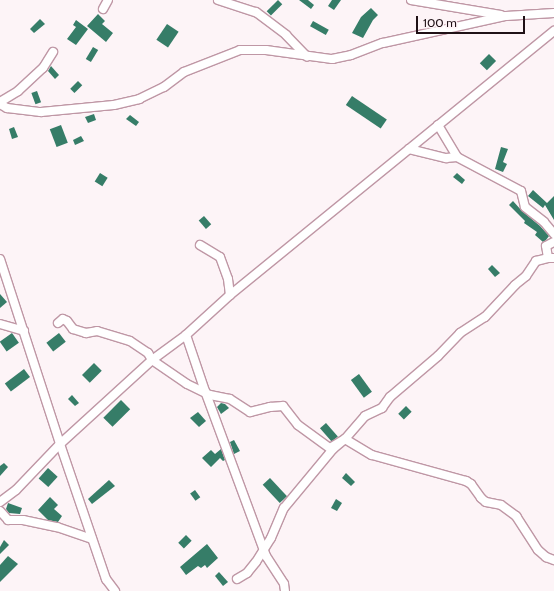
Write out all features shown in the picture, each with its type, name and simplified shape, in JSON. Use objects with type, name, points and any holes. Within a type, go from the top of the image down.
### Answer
[{"type":"street","points":[[103,9],[108,0]]},
{"type":"street","points":[[218,0],[256,12],[286,34],[307,57]]},
{"type":"street","points":[[412,0],[506,16]]},
{"type":"street","points":[[53,52],[43,68],[18,91],[0,103],[7,108],[41,112],[114,106],[139,99],[164,86],[184,72],[240,50],[285,52],[307,57],[332,59],[351,56],[383,42],[506,16],[554,13]]},
{"type":"street","points":[[0,502],[16,490],[60,444],[152,357],[186,335],[230,295],[554,31]]},
{"type":"street","points":[[438,125],[457,157],[521,191],[525,207],[544,222],[554,234]]},
{"type":"street","points":[[409,149],[446,158],[457,157]]},
{"type":"street","points":[[237,579],[247,573],[271,538],[284,508],[333,449],[345,439],[365,416],[382,408],[390,397],[438,356],[460,333],[485,317],[515,285],[526,276],[536,262],[551,258],[546,246],[554,242]]},
{"type":"street","points":[[200,245],[220,257],[228,279],[230,295]]},
{"type":"street","points":[[0,259],[92,539],[106,579],[115,591]]},
{"type":"street","points":[[58,323],[63,319],[67,321],[73,329],[86,333],[97,331],[130,341],[187,384],[205,391],[210,395],[230,399],[250,412],[270,407],[283,406],[298,425],[330,448],[345,439]]},
{"type":"street","points":[[0,324],[24,331]]},
{"type":"street","points":[[186,335],[266,556],[284,584],[285,591]]},
{"type":"street","points":[[345,439],[372,455],[466,480],[471,484],[480,498],[486,502],[501,505],[516,516],[538,550],[546,558],[554,560]]},
{"type":"street","points":[[0,512],[8,520],[23,520],[57,526],[92,539]]},
{"type":"building","points":[[278,0],[282,4],[271,16],[267,11]]},
{"type":"building","points":[[299,0],[308,0],[314,5],[311,9]]},
{"type":"building","points":[[332,0],[341,0],[334,10],[328,6]]},
{"type":"building","points":[[371,8],[378,15],[373,20],[363,38],[352,33],[361,17]]},
{"type":"building","points":[[98,14],[105,21],[102,24],[113,33],[106,42],[87,26]]},
{"type":"building","points":[[40,19],[45,24],[34,33],[30,29]]},
{"type":"building","points":[[76,20],[88,29],[76,45],[67,39],[76,27],[73,25]]},
{"type":"building","points":[[313,21],[329,30],[326,35],[310,26]]},
{"type":"building","points":[[167,24],[179,32],[168,48],[156,40]]},
{"type":"building","points":[[93,47],[98,50],[91,62],[86,59]]},
{"type":"building","points":[[489,54],[496,61],[487,70],[480,63]]},
{"type":"building","points":[[51,66],[59,75],[55,79],[48,71]]},
{"type":"building","points":[[78,81],[82,85],[74,93],[70,89]]},
{"type":"building","points":[[37,91],[41,102],[35,104],[31,93]]},
{"type":"building","points":[[352,96],[387,119],[381,129],[346,105]]},
{"type":"building","points":[[94,114],[96,120],[88,123],[85,117]]},
{"type":"building","points":[[130,115],[139,122],[136,126],[126,119]]},
{"type":"building","points":[[61,125],[68,143],[57,147],[50,129]]},
{"type":"building","points":[[14,127],[18,137],[12,139],[9,129]]},
{"type":"building","points":[[81,136],[84,141],[75,145],[73,140]]},
{"type":"building","points":[[501,147],[508,149],[503,162],[507,164],[503,172],[495,169]]},
{"type":"building","points":[[100,173],[108,178],[102,186],[95,181]]},
{"type":"building","points":[[457,173],[465,180],[462,184],[453,177]]},
{"type":"building","points":[[533,190],[547,203],[554,196],[554,220],[545,205],[543,208],[528,196]]},
{"type":"building","points":[[513,201],[549,236],[546,240],[543,242],[535,235],[537,232],[524,223],[525,221],[509,205]]},
{"type":"building","points":[[204,216],[211,224],[206,229],[199,221]]},
{"type":"building","points":[[492,265],[500,273],[495,277],[488,269]]},
{"type":"building","points":[[0,294],[7,302],[0,308]]},
{"type":"building","points":[[12,333],[19,343],[7,351],[0,341]]},
{"type":"building","points":[[59,333],[66,342],[53,352],[46,343]]},
{"type":"building","points":[[94,363],[102,371],[90,383],[82,375]]},
{"type":"building","points":[[24,369],[30,377],[11,391],[5,383]]},
{"type":"building","points":[[359,374],[372,392],[364,398],[351,380]]},
{"type":"building","points":[[72,395],[79,403],[75,406],[68,399]]},
{"type":"building","points":[[121,400],[130,409],[113,427],[103,418]]},
{"type":"building","points":[[221,403],[225,404],[229,408],[221,414],[217,407]]},
{"type":"building","points":[[406,406],[412,412],[404,419],[398,414]]},
{"type":"building","points":[[198,412],[206,421],[199,427],[190,418]]},
{"type":"building","points":[[326,423],[338,437],[332,442],[320,428]]},
{"type":"building","points":[[234,440],[240,451],[234,454],[230,442]]},
{"type":"building","points":[[221,449],[225,460],[223,461],[220,458],[211,467],[202,458],[211,450],[215,454]]},
{"type":"building","points":[[4,463],[8,467],[0,476],[0,466]]},
{"type":"building","points":[[48,468],[58,477],[48,487],[39,478]]},
{"type":"building","points":[[346,473],[355,482],[351,486],[342,478]]},
{"type":"building","points":[[270,478],[287,496],[280,503],[263,485]]},
{"type":"building","points":[[109,480],[115,486],[92,504],[88,499]]},
{"type":"building","points":[[195,490],[200,497],[195,501],[190,494]]},
{"type":"building","points":[[50,497],[58,505],[54,509],[62,516],[58,522],[48,520],[38,510]]},
{"type":"building","points":[[336,499],[342,503],[337,511],[331,508]]},
{"type":"building","points":[[8,503],[22,508],[20,514],[9,513],[6,509]]},
{"type":"building","points":[[186,535],[192,541],[184,548],[178,543]]},
{"type":"building","points":[[4,540],[9,545],[0,554],[0,547]]},
{"type":"building","points":[[207,544],[218,558],[207,568],[205,565],[201,568],[198,566],[186,575],[180,567]]},
{"type":"building","points":[[8,556],[18,564],[0,582],[0,565]]},
{"type":"building","points":[[219,572],[228,582],[223,586],[215,576]]}]
